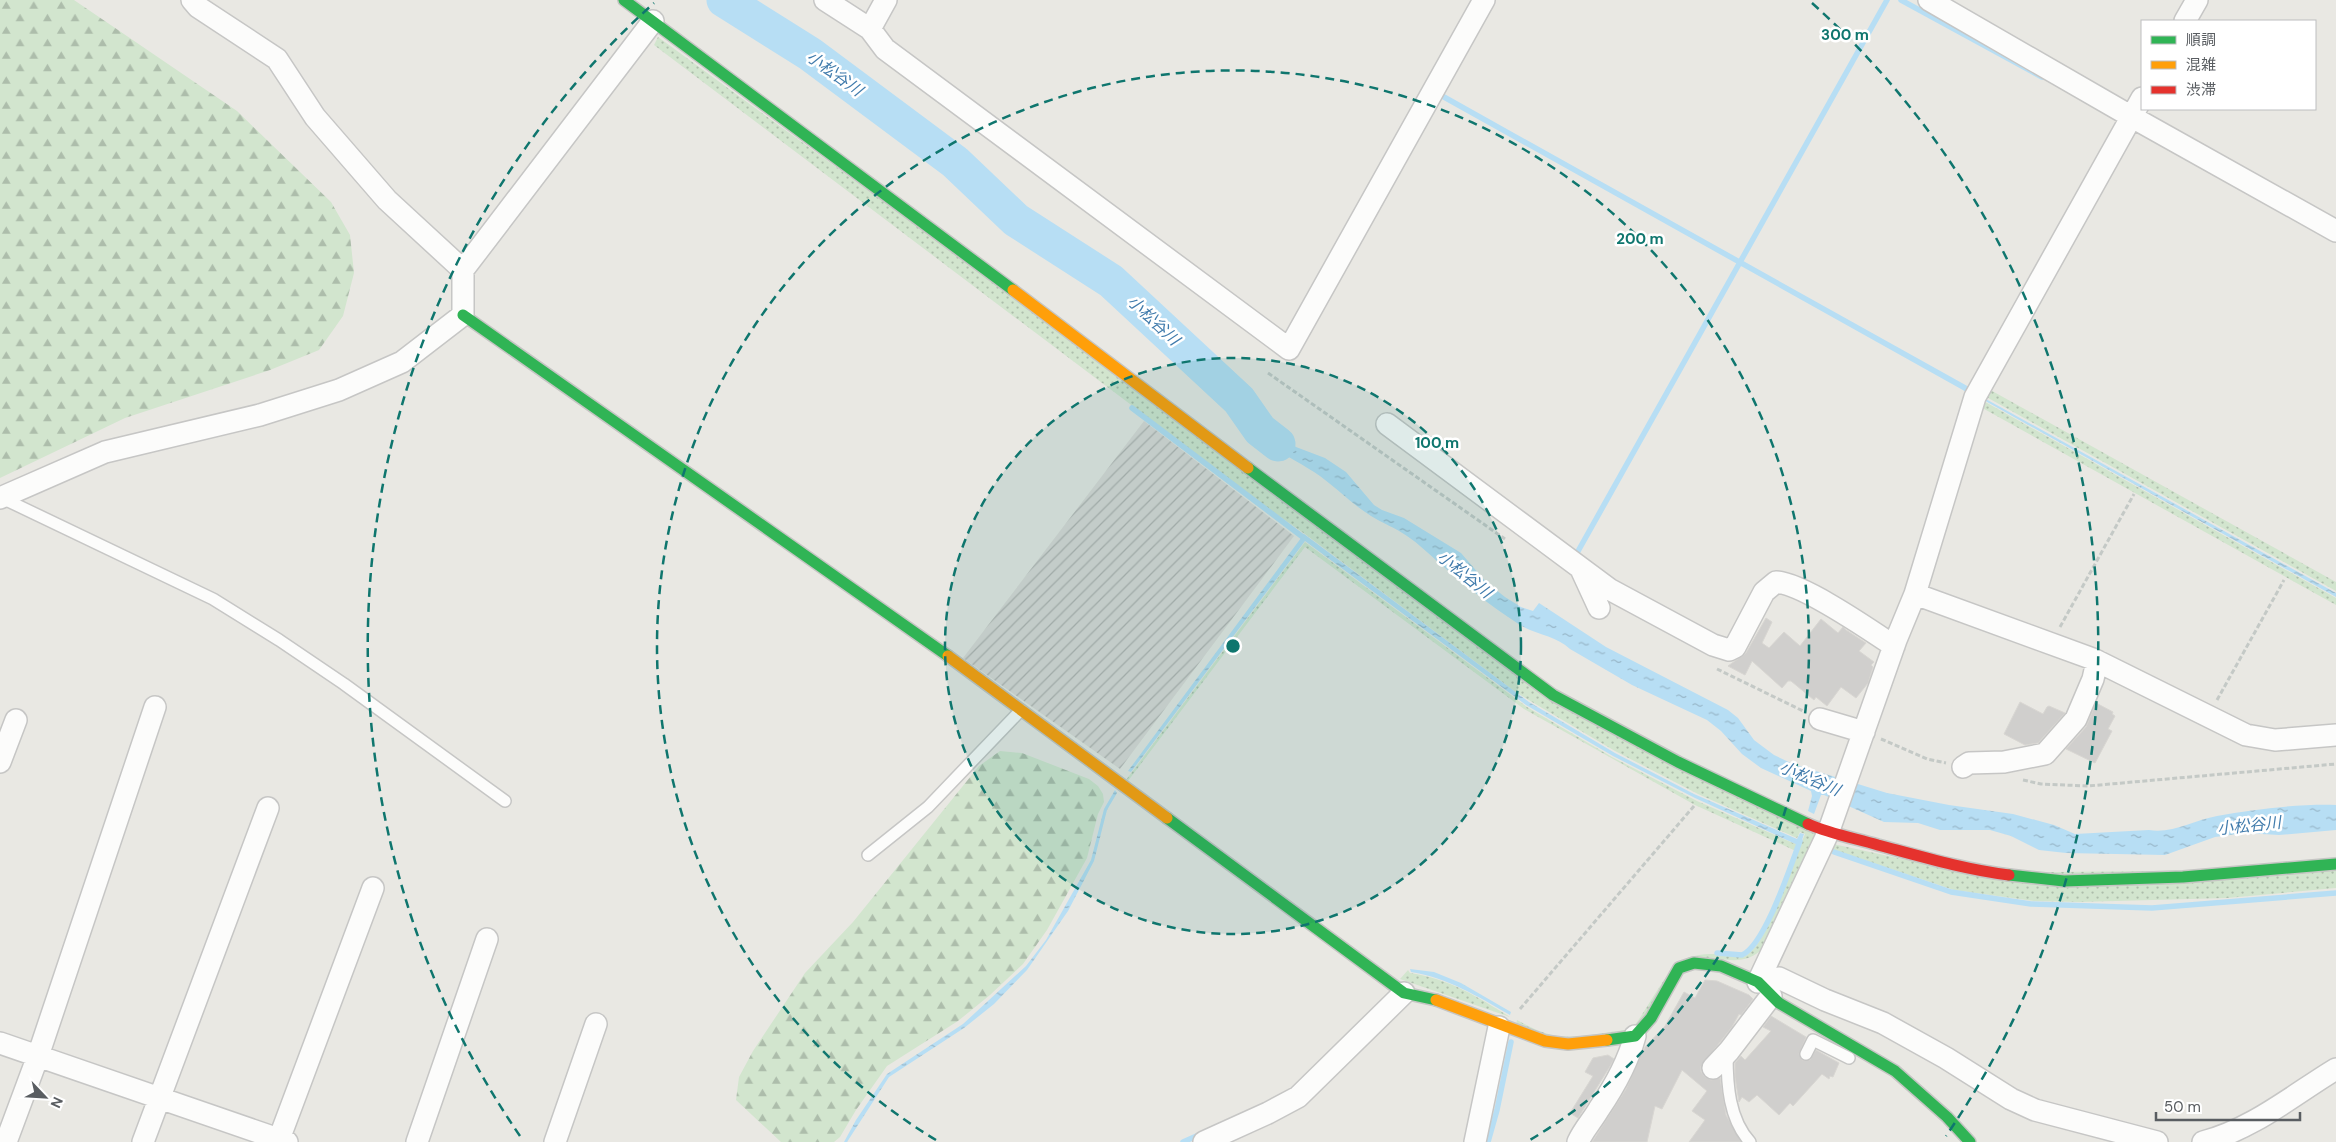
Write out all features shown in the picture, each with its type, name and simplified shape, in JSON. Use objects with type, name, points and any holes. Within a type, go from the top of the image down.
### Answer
[{"type":"street","points":[[192,0],[198,7],[278,59],[315,117],[387,200],[463,270]]},
{"type":"street","points":[[624,0],[1412,592],[1554,695],[1678,762],[1830,826],[1850,837],[1969,870],[2064,881],[2183,877],[2336,864]]},
{"type":"street","points":[[825,0],[870,29],[885,49],[1289,350],[1484,0]]},
{"type":"street","points":[[870,29],[886,0]]},
{"type":"street","points":[[1929,0],[2132,117],[2336,231]]},
{"type":"street","points":[[2186,20],[2196,0]]},
{"type":"street","points":[[463,315],[463,270],[653,21]]},
{"type":"street","points":[[1720,1060],[1765,989],[1830,826],[1894,646],[1916,594],[1977,394],[2141,100]]},
{"type":"street","points":[[1,498],[105,452],[260,414],[339,390],[402,362],[463,315]]},
{"type":"street","points":[[463,315],[894,616],[1404,993],[1428,996],[1503,1028],[1546,1042],[1583,1045],[1635,1036]]},
{"type":"street","points":[[1387,424],[1610,589],[1713,646],[1730,650],[1735,646],[1764,592],[1776,582],[1787,582],[1814,596],[1894,646]]},
{"type":"street","points":[[1581,568],[1599,608]]},
{"type":"street","points":[[1916,594],[2097,660],[2246,735],[2275,740],[2336,735]]},
{"type":"street","points":[[1963,767],[1969,763],[2004,762],[2045,754],[2076,719],[2093,679],[2097,660]]},
{"type":"street","points":[[6,1142],[38,1056],[155,707]]},
{"type":"street","points":[[1820,718],[1863,737]]},
{"type":"street","points":[[0,762],[16,720]]},
{"type":"street","points":[[143,1142],[268,808]]},
{"type":"street","points":[[0,1043],[281,1141],[373,888]]},
{"type":"street","points":[[417,1142],[487,939]]},
{"type":"street","points":[[1578,1142],[1586,1126],[1599,1110],[1630,1057],[1635,1036],[1651,1018],[1679,968],[1694,963],[1721,966],[1765,989],[1779,1003],[1878,1060],[1918,1090],[1970,1142]]},
{"type":"street","points":[[1765,989],[1780,978],[1825,1000],[1883,1023],[1946,1058],[2011,1099],[2035,1110],[2157,1142]]},
{"type":"street","points":[[1204,1142],[1298,1097],[1404,993]]},
{"type":"street","points":[[555,1142],[596,1024]]},
{"type":"street","points":[[1475,1142],[1503,1028]]},
{"type":"street","points":[[2203,1142],[2228,1134],[2259,1118],[2292,1099],[2336,1069]]},
{"type":"lane","points":[[1,498],[213,599],[279,640],[344,684],[505,801]]},
{"type":"lane","points":[[868,855],[928,807],[1021,710]]},
{"type":"lane","points":[[1806,1054],[1813,1040],[1858,1062],[1878,1060]]},
{"type":"lane","points":[[1720,1060],[1742,1133],[1750,1142]]},
{"type":"path","points":[[2051,643],[2134,494]]},
{"type":"path","points":[[2208,716],[2284,580]]},
{"type":"path","points":[[1863,737],[1927,759],[1963,767]]},
{"type":"path","points":[[2022,780],[2041,784],[2088,786],[2336,764]]},
{"type":"path","points":[[1503,1028],[1694,806]]},
{"type":"shaded area","points":[[1144,421],[1294,536],[1120,769],[963,658]]},
{"type":"green space","points":[[0,0],[74,0],[237,111],[331,202],[350,235],[354,273],[343,316],[319,350],[270,370],[125,418],[0,478]]},
{"type":"green space","points":[[658,37],[1158,402],[1518,674],[1622,736],[1811,828],[1817,836],[1818,843],[1764,947],[1754,955],[1744,959],[1692,959],[1681,963],[1670,973],[1676,966],[1682,961],[1696,956],[1720,954],[1743,957],[1751,951],[1760,941],[1768,927],[1798,852],[1695,805],[1524,709],[1305,547],[1128,781],[1126,780],[1305,542],[1527,707],[1612,757],[1697,801],[1800,846],[1805,834],[1800,832],[1797,838],[1698,794],[1615,751],[1517,693],[1269,509],[654,45]]},
{"type":"green space","points":[[1985,387],[2336,582],[2336,591],[1981,394]]},
{"type":"green space","points":[[1980,399],[2336,598],[2336,605],[1977,405]]},
{"type":"green space","points":[[1000,751],[1022,753],[1089,779],[1098,786],[1103,794],[1104,802],[1098,814],[1087,858],[1047,930],[1023,964],[990,995],[958,1021],[887,1066],[856,1110],[840,1137],[834,1142],[781,1142],[736,1100],[739,1077],[753,1051],[805,973],[853,922],[979,766]]},
{"type":"green space","points":[[1833,844],[1967,873],[2336,869],[2336,888],[2227,898],[2079,902],[2034,901],[1954,890],[1828,848]]},
{"type":"green space","points":[[1408,970],[1410,973],[1438,979],[1462,989],[1510,1017],[1400,979]]},
{"type":"green space","points":[[1669,974],[1640,1023],[1620,1034],[1591,1040],[1547,1039],[1526,1032],[1516,1026],[1517,1020],[1547,1034],[1570,1037],[1626,1030],[1634,1026]]},
{"type":"water","points":[[1966,388],[2336,593],[2336,597],[1980,398]]},
{"type":"water","points":[[1239,407],[1264,418],[1272,431],[1296,447],[1325,458],[1346,472],[1374,505],[1404,518],[1461,553],[1486,582],[1505,597],[1521,607],[1533,611],[1539,603],[1606,647],[1728,710],[1738,718],[1754,740],[1774,755],[1793,764],[1887,793],[1949,805],[2013,814],[2054,825],[2075,834],[2166,830],[2231,813],[2306,805],[2336,805],[2336,830],[2279,835],[2245,833],[2215,837],[2165,855],[2066,853],[2039,850],[2011,836],[1990,830],[1940,830],[1918,823],[1884,822],[1824,795],[1821,795],[1814,814],[1808,811],[1812,796],[1811,791],[1761,768],[1742,754],[1721,731],[1707,720],[1632,685],[1564,644],[1530,630],[1507,616],[1467,586],[1411,539],[1398,530],[1375,519],[1321,477],[1270,446],[1253,431]]},
{"type":"water","points":[[1304,534],[1529,702],[1615,753],[1694,794],[1797,839],[1800,833],[1804,834],[1800,846],[1695,798],[1613,756],[1526,705],[1305,541],[1131,772],[1128,771]]},
{"type":"water","points":[[1115,790],[1117,793],[1107,810],[1094,861],[1068,911],[1027,970],[994,1004],[964,1028],[889,1077],[847,1142],[844,1142],[856,1120],[887,1074],[963,1024],[1026,966],[1046,940],[1091,860],[1104,809]]},
{"type":"water","points":[[1410,969],[1434,972],[1461,983],[1511,1012],[1510,1015],[1450,983],[1411,972]]},
{"type":"building","points":[[1766,618],[1772,622],[1762,643],[1769,648],[1784,632],[1800,646],[1821,619],[1838,633],[1843,627],[1866,643],[1859,651],[1874,662],[1871,665],[1873,667],[1868,683],[1856,698],[1841,687],[1827,706],[1816,697],[1814,700],[1791,681],[1788,681],[1782,688],[1752,661],[1745,675],[1728,666],[1746,653]]},
{"type":"building","points":[[2020,702],[2043,714],[2049,706],[2065,713],[2038,743],[2025,745],[2004,734]]},
{"type":"building","points":[[2096,703],[2113,712],[2112,714],[2115,716],[2108,729],[2112,731],[2095,763],[2066,749],[2086,727]]},
{"type":"building","points":[[1705,980],[1717,981],[1749,995],[1753,999],[1741,1015],[1739,1014],[1732,1027],[1701,1066],[1701,1072],[1705,1077],[1711,1080],[1720,1078],[1726,1115],[1741,1142],[1689,1142],[1705,1120],[1692,1111],[1707,1091],[1682,1070],[1662,1109],[1655,1106],[1647,1142],[1592,1142],[1626,1089],[1645,1047],[1665,1026],[1684,992],[1695,998]]},
{"type":"building","points":[[1771,1016],[1806,1037],[1799,1054],[1802,1060],[1810,1060],[1816,1050],[1839,1063],[1833,1077],[1830,1076],[1829,1079],[1822,1074],[1793,1106],[1790,1103],[1779,1115],[1757,1095],[1749,1102],[1742,1097],[1739,1102],[1735,1077],[1735,1063],[1741,1056],[1745,1060],[1771,1031],[1763,1027]]},
{"type":"building","points":[[1608,1055],[1614,1059],[1578,1118],[1570,1113],[1593,1076],[1585,1072],[1593,1058]]},
{"type":"waterway","name":"小松谷川","points":[[724,0],[810,54],[955,162],[1016,220],[1111,281],[1239,400],[1260,430],[1278,444]]},
{"type":"waterway","points":[[1577,553],[1887,0]]},
{"type":"waterway","points":[[1901,0],[2042,77]]},
{"type":"waterway","points":[[1444,97],[1974,393]]},
{"type":"waterway","points":[[1132,408],[1304,538]]},
{"type":"waterway","points":[[1717,953],[1742,955],[1751,948],[1760,936],[1784,885],[1800,841]]},
{"type":"waterway","points":[[1834,852],[1951,892],[2031,904],[2152,908],[2336,893]]},
{"type":"waterway","points":[[1488,1142],[1497,1110],[1511,1042]]},
{"type":"waterway","points":[[1183,1142],[1201,1134]]},
{"type":"traffic: fast","points":[[624,0],[1013,290]]},
{"type":"traffic: fast","points":[[463,315],[948,656]]},
{"type":"traffic: fast","points":[[1248,468],[1553,695],[1678,762],[1808,824]]},
{"type":"traffic: fast","points":[[1167,818],[1404,993],[1436,1000]]},
{"type":"traffic: fast","points":[[2009,875],[2064,881],[2183,877],[2336,864]]},
{"type":"traffic: fast","points":[[1607,1040],[1635,1036],[1651,1018],[1679,968],[1694,963],[1721,966],[1758,982],[1779,1003],[1895,1071],[1947,1117],[1970,1142]]},
{"type":"traffic: slow","points":[[1013,290],[1248,468]]},
{"type":"traffic: slow","points":[[948,656],[1167,818]]},
{"type":"traffic: slow","points":[[1436,1000],[1545,1041],[1568,1044],[1607,1040]]},
{"type":"traffic: jam","points":[[1808,824],[1834,833],[1927,858],[2009,875]]}]
